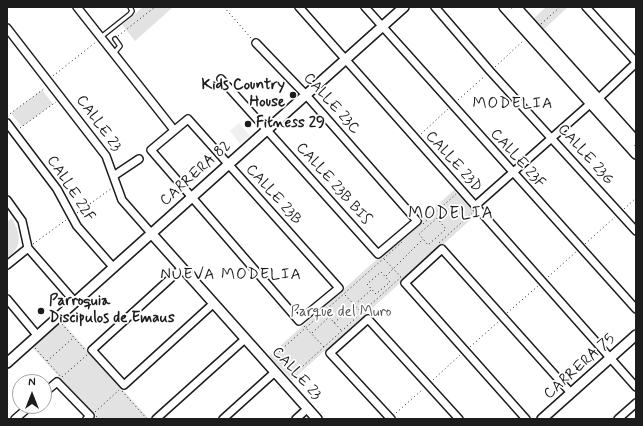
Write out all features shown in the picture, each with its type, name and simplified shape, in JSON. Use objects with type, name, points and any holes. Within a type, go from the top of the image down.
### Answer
[{"type":"street","points":[[77,7],[114,53],[137,87],[174,130],[151,150],[299,321],[339,288]]},
{"type":"street","name":"CALLE 23D","points":[[299,7],[636,388]]},
{"type":"street","name":"CALLE 23F","points":[[365,7],[512,173],[636,309]]},
{"type":"street","name":"CARRERA 82","points":[[7,363],[404,7]]},
{"type":"street","name":"CALLE 23G","points":[[435,7],[490,71],[636,231]]},
{"type":"street","points":[[504,7],[594,101],[636,141]]},
{"type":"street","points":[[516,7],[636,154]]},
{"type":"street","points":[[476,207],[636,63],[586,7]]},
{"type":"street","name":"CALLE 23","points":[[7,28],[106,156],[115,175],[122,200],[317,419]]},
{"type":"street","name":"CALLE 23C","points":[[256,43],[306,95],[419,223]]},
{"type":"street","name":"CALLE 23B BIS","points":[[221,79],[381,256]]},
{"type":"street","name":"CALLE 23B","points":[[174,130],[188,119],[339,288]]},
{"type":"street","name":"CALLE 22F","points":[[7,123],[57,189],[77,226],[113,267]]},
{"type":"street","points":[[115,175],[139,159]]},
{"type":"street","points":[[7,200],[22,222],[28,248],[75,302]]},
{"type":"street","points":[[381,256],[419,223]]},
{"type":"street","points":[[526,419],[403,280],[440,246],[570,393]]},
{"type":"street","points":[[7,265],[28,248]]},
{"type":"street","points":[[182,268],[92,350],[124,385],[214,303]]},
{"type":"street","points":[[7,299],[38,335]]},
{"type":"street","points":[[391,418],[330,353],[368,319],[459,419]]},
{"type":"street","name":"CARRERA 75","points":[[542,419],[636,335]]},
{"type":"street","points":[[156,419],[245,339]]},
{"type":"street","points":[[224,419],[275,372]]},
{"type":"street","points":[[52,387],[57,382],[88,418]]},
{"type":"street","points":[[618,419],[636,403]]},
{"type":"street","points":[[296,419],[308,408]]},
{"type":"lane","points":[[101,38],[130,14],[132,11],[130,7]]},
{"type":"lane","points":[[114,53],[120,46],[115,39]]},
{"type":"path","points":[[115,39],[155,7]]},
{"type":"path","points":[[224,7],[256,43]]},
{"type":"path","points":[[538,27],[560,7]]},
{"type":"path","points":[[7,116],[101,38]]},
{"type":"path","points":[[416,139],[525,39]]},
{"type":"path","points":[[14,132],[61,98]]},
{"type":"path","points":[[419,223],[461,190]]},
{"type":"path","points":[[391,418],[636,198]]},
{"type":"path","points":[[434,240],[440,246],[476,207]]},
{"type":"path","points":[[437,218],[446,229],[428,245],[423,239],[419,234],[437,218]]},
{"type":"path","points":[[386,277],[423,239]]},
{"type":"path","points":[[267,363],[345,294],[381,256],[405,240]]},
{"type":"path","points":[[285,382],[362,312],[403,280],[381,256]]},
{"type":"path","points":[[381,272],[390,282],[376,294],[372,289],[367,284],[381,272]]},
{"type":"path","points":[[339,288],[368,319]]},
{"type":"path","points":[[334,323],[372,289]]},
{"type":"path","points":[[311,334],[329,318],[342,331]]},
{"type":"path","points":[[299,321],[330,353]]},
{"type":"path","points":[[47,361],[74,338]]},
{"type":"path","points":[[57,382],[92,350]]},
{"type":"path","points":[[88,418],[124,385]]},
{"type":"shaded area","points":[[239,123],[250,136],[240,144],[230,131]]},
{"type":"green space","points":[[143,7],[173,7],[135,41],[122,25]]},
{"type":"green space","points":[[546,7],[568,7],[542,31],[532,20]]},
{"type":"green space","points":[[42,90],[53,104],[22,127],[11,113]]},
{"type":"green space","name":"Parque del Muro","points":[[454,190],[477,214],[292,380],[269,356]]},
{"type":"green space","points":[[12,218],[19,240],[16,249],[7,258],[7,222]]},
{"type":"green space","points":[[61,321],[149,419],[97,419],[32,347]]},
{"type":"place","name":"Kids Country House","points":[[293,95]]},
{"type":"place","name":"Fitness 29","points":[[248,124]]},
{"type":"place","name":"Parroquia Discipulos de Emaus","points":[[41,311]]},
{"type":"district","name":"MODELIA","points":[[513,105]]},
{"type":"district","name":"MODELIA","points":[[451,214]]},
{"type":"district","name":"NUEVA MODELIA","points":[[231,276]]}]
